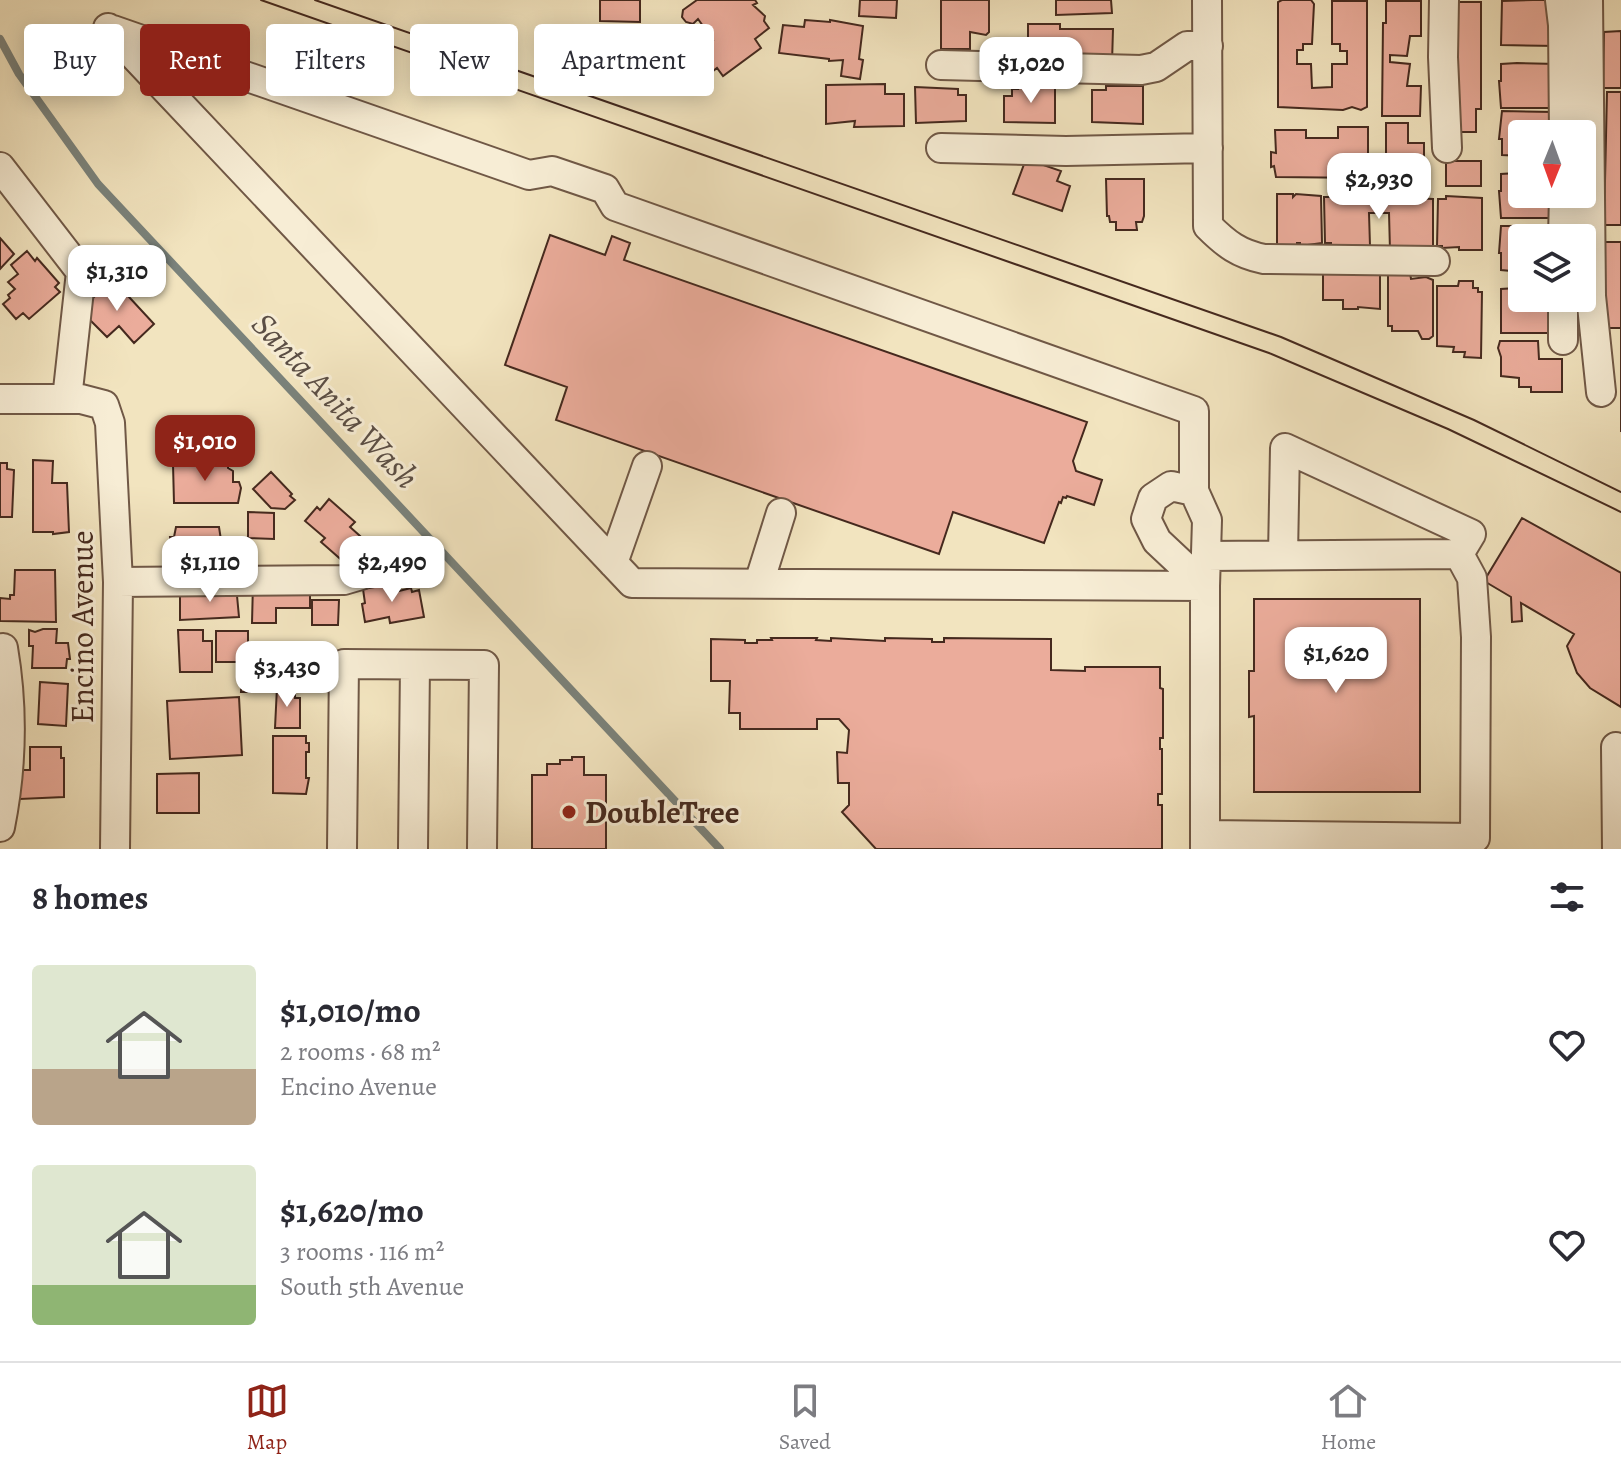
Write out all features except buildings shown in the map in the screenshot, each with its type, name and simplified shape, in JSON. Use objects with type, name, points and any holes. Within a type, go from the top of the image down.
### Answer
[{"type":"street","points":[[1207,0],[1208,226],[1229,247],[1264,259],[1435,261]]},
{"type":"street","points":[[1444,0],[1447,148]]},
{"type":"street","points":[[1560,0],[1564,120]]},
{"type":"street","points":[[1588,0],[1591,296],[1601,392]]},
{"type":"street","points":[[1205,586],[632,583],[108,28],[529,175],[552,171],[605,189],[615,206],[1194,411],[1194,491],[1207,520],[1206,842],[1475,838],[1476,637],[1472,578],[1459,554]]},
{"type":"street","points":[[941,65],[1141,70],[1156,67],[1187,46],[1208,46]]},
{"type":"street","points":[[941,148],[1066,151],[1208,148]]},
{"type":"street","points":[[0,167],[81,272],[67,399],[0,399]]},
{"type":"street","points":[[1563,312],[1563,340]]},
{"type":"street","name":"Encino Avenue","points":[[67,399],[104,405],[110,423],[118,582],[115,849]]},
{"type":"street","points":[[1283,555],[1285,448],[1471,534],[1459,554]]},
{"type":"street","points":[[613,563],[647,466]]},
{"type":"street","points":[[1194,491],[1171,486],[1153,498],[1146,519],[1157,541],[1205,586]]},
{"type":"street","points":[[759,583],[781,513]]},
{"type":"street","points":[[1206,556],[1459,554]]},
{"type":"street","points":[[118,582],[344,580],[361,575],[378,558]]},
{"type":"street","points":[[0,827],[5,802],[11,719],[3,648]]},
{"type":"street","points":[[342,849],[344,664],[484,665],[482,849]]},
{"type":"street","points":[[413,849],[415,665]]},
{"type":"street","points":[[1616,747],[1617,849]]},
{"type":"waterway","name":"Santa Anita Wash","points":[[0,39],[19,74],[98,184],[720,849]]},
{"type":"tram line","points":[[261,0],[1269,353],[1448,429],[1621,512]]},
{"type":"tram line","points":[[315,0],[1281,337],[1474,420],[1621,492]]},
{"type":"place","name":"DoubleTree","points":[[569,812]]}]
